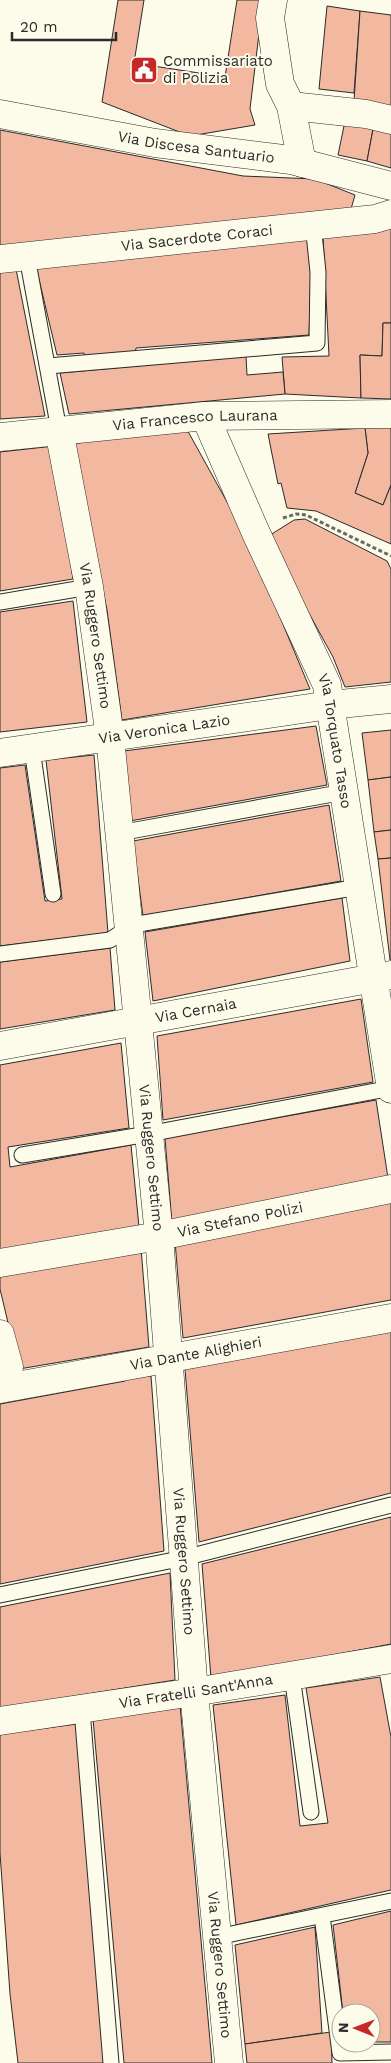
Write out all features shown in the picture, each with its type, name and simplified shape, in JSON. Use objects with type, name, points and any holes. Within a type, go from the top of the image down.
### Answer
[{"type":"street","points":[[273,0],[270,18],[280,84],[291,106],[302,163]]},
{"type":"street","points":[[291,106],[366,114],[391,120]]},
{"type":"street","name":"Via Discesa Santuario","points":[[0,114],[155,143],[302,163],[391,186]]},
{"type":"street","name":"Via Sacerdote Coraci","points":[[0,259],[282,230],[313,224],[375,219],[391,214]]},
{"type":"street","name":"Via Francesco Laurana","points":[[0,437],[205,416],[391,414]]},
{"type":"street","name":"Via Torquato Tasso","points":[[205,416],[256,533],[327,685],[359,887],[382,977],[391,1088]]},
{"type":"street","name":"Via Ruggero Settimo","points":[[58,430],[89,587],[110,737],[159,1236],[194,1692],[229,2063]]},
{"type":"street","name":"Via Veronica Lazio","points":[[0,753],[330,705],[391,699]]},
{"type":"street","name":"Via Cernaia","points":[[0,1046],[382,977]]},
{"type":"street","name":"Via Stefano Polizi","points":[[0,1263],[159,1236],[391,1189]]},
{"type":"street","name":"Via Dante Alighieri","points":[[4,1378],[168,1358],[391,1318]]},
{"type":"street","points":[[0,1334],[4,1378]]},
{"type":"street","name":"Via Fratelli Sant'Anna","points":[[0,1720],[82,1710],[292,1676],[390,1666]]},
{"type":"lane","points":[[48,366],[317,342],[318,272],[313,224]]},
{"type":"lane","name":"Via Ruggero Settimo","points":[[28,256],[58,430]]},
{"type":"lane","points":[[0,602],[89,587]]},
{"type":"lane","points":[[32,749],[53,894]]},
{"type":"lane","points":[[119,833],[344,792]]},
{"type":"lane","points":[[0,954],[110,940],[128,928],[144,923],[359,887]]},
{"type":"lane","points":[[22,1155],[148,1134],[391,1088]]},
{"type":"lane","points":[[0,1595],[184,1558],[391,1505]]},
{"type":"lane","points":[[292,1676],[311,1812]]},
{"type":"lane","points":[[82,1710],[111,2063]]},
{"type":"lane","points":[[217,1937],[391,1901]]},
{"type":"lane","points":[[322,1916],[340,2052],[391,2052]]},
{"type":"path","points":[[256,533],[288,515],[306,515],[391,556]]},
{"type":"building","name":"Commissariato di Polizia","points":[[118,0],[144,0],[134,63],[225,77],[237,0],[263,0],[250,109],[255,125],[190,136],[102,102]]},
{"type":"building","points":[[327,6],[360,11],[354,93],[319,89]]},
{"type":"building","points":[[360,11],[391,15],[391,107],[354,101]]},
{"type":"building","points":[[345,121],[374,124],[367,161],[338,155]]},
{"type":"building","points":[[374,124],[391,128],[391,168],[367,161]]},
{"type":"building","points":[[0,130],[243,176],[315,179],[355,195],[351,209],[0,248]]},
{"type":"building","points":[[391,225],[391,323],[383,323],[382,356],[360,355],[361,398],[285,394],[282,357],[329,356],[323,236]]},
{"type":"building","points":[[308,236],[311,272],[309,335],[136,348],[135,354],[85,357],[84,353],[57,355],[36,267]]},
{"type":"building","points":[[16,269],[45,416],[0,419],[0,270]]},
{"type":"building","points":[[383,323],[391,323],[391,399],[361,398],[360,355],[382,356]]},
{"type":"building","points":[[246,356],[247,375],[283,372],[285,394],[69,414],[60,373]]},
{"type":"building","points":[[185,426],[247,538],[310,689],[122,720],[107,610],[72,444]]},
{"type":"building","points":[[391,427],[391,485],[383,505],[355,493],[368,453],[365,428]]},
{"type":"building","points":[[365,428],[368,453],[355,493],[383,505],[391,485],[391,544],[316,511],[287,508],[281,483],[278,484],[268,434]]},
{"type":"building","points":[[54,446],[73,579],[0,591],[0,452]]},
{"type":"building","points":[[305,519],[387,561],[391,569],[391,682],[345,687],[333,657],[267,537],[294,520]]},
{"type":"building","points":[[73,601],[87,722],[0,732],[0,612]]},
{"type":"building","points":[[316,726],[327,785],[130,821],[124,751]]},
{"type":"building","points":[[391,730],[391,777],[368,780],[362,733]]},
{"type":"building","points":[[94,755],[108,933],[0,946],[0,768],[25,765],[45,901],[62,899],[46,760]]},
{"type":"building","points":[[391,777],[391,830],[374,832],[368,780]]},
{"type":"building","points":[[329,805],[341,881],[143,916],[133,841]]},
{"type":"building","points":[[391,830],[391,858],[378,859],[374,832]]},
{"type":"building","points":[[391,858],[391,960],[390,960],[378,859]]},
{"type":"building","points":[[342,898],[350,961],[153,1001],[145,932]]},
{"type":"building","points":[[110,948],[115,1010],[0,1029],[0,962]]},
{"type":"building","points":[[361,999],[373,1082],[163,1120],[157,1036]]},
{"type":"building","points":[[121,1043],[129,1128],[8,1147],[10,1167],[131,1145],[139,1227],[0,1253],[0,1065]]},
{"type":"building","points":[[376,1100],[388,1178],[172,1224],[165,1138]]},
{"type":"building","points":[[391,1201],[391,1300],[183,1338],[175,1241]]},
{"type":"building","points":[[141,1248],[149,1347],[19,1369],[0,1289],[0,1273]]},
{"type":"building","points":[[391,1331],[391,1493],[199,1542],[185,1369]]},
{"type":"building","points":[[147,1373],[147,1376],[151,1376],[164,1551],[0,1584],[0,1404],[125,1381],[124,1378]]},
{"type":"building","points":[[391,1517],[391,1644],[211,1678],[202,1564]]},
{"type":"building","points":[[170,1573],[175,1680],[0,1708],[0,1607]]},
{"type":"building","points":[[380,1677],[391,1737],[391,1890],[236,1925],[213,1705],[285,1695],[300,1826],[328,1823],[306,1688]]},
{"type":"building","points":[[180,1705],[212,2063],[124,2063],[93,1719]]},
{"type":"building","points":[[77,1724],[104,2063],[18,2063],[10,1994],[0,1853],[0,1734]]},
{"type":"building","points":[[391,1911],[391,2042],[381,2042],[381,2003],[342,2003],[333,1925]]},
{"type":"building","points":[[315,1927],[322,2033],[245,2044],[235,1945]]},
{"type":"building","points":[[331,2032],[332,2063],[247,2063],[245,2044]]},
{"type":"place","name":"Commissariato di Polizia","points":[[144,70]]}]
